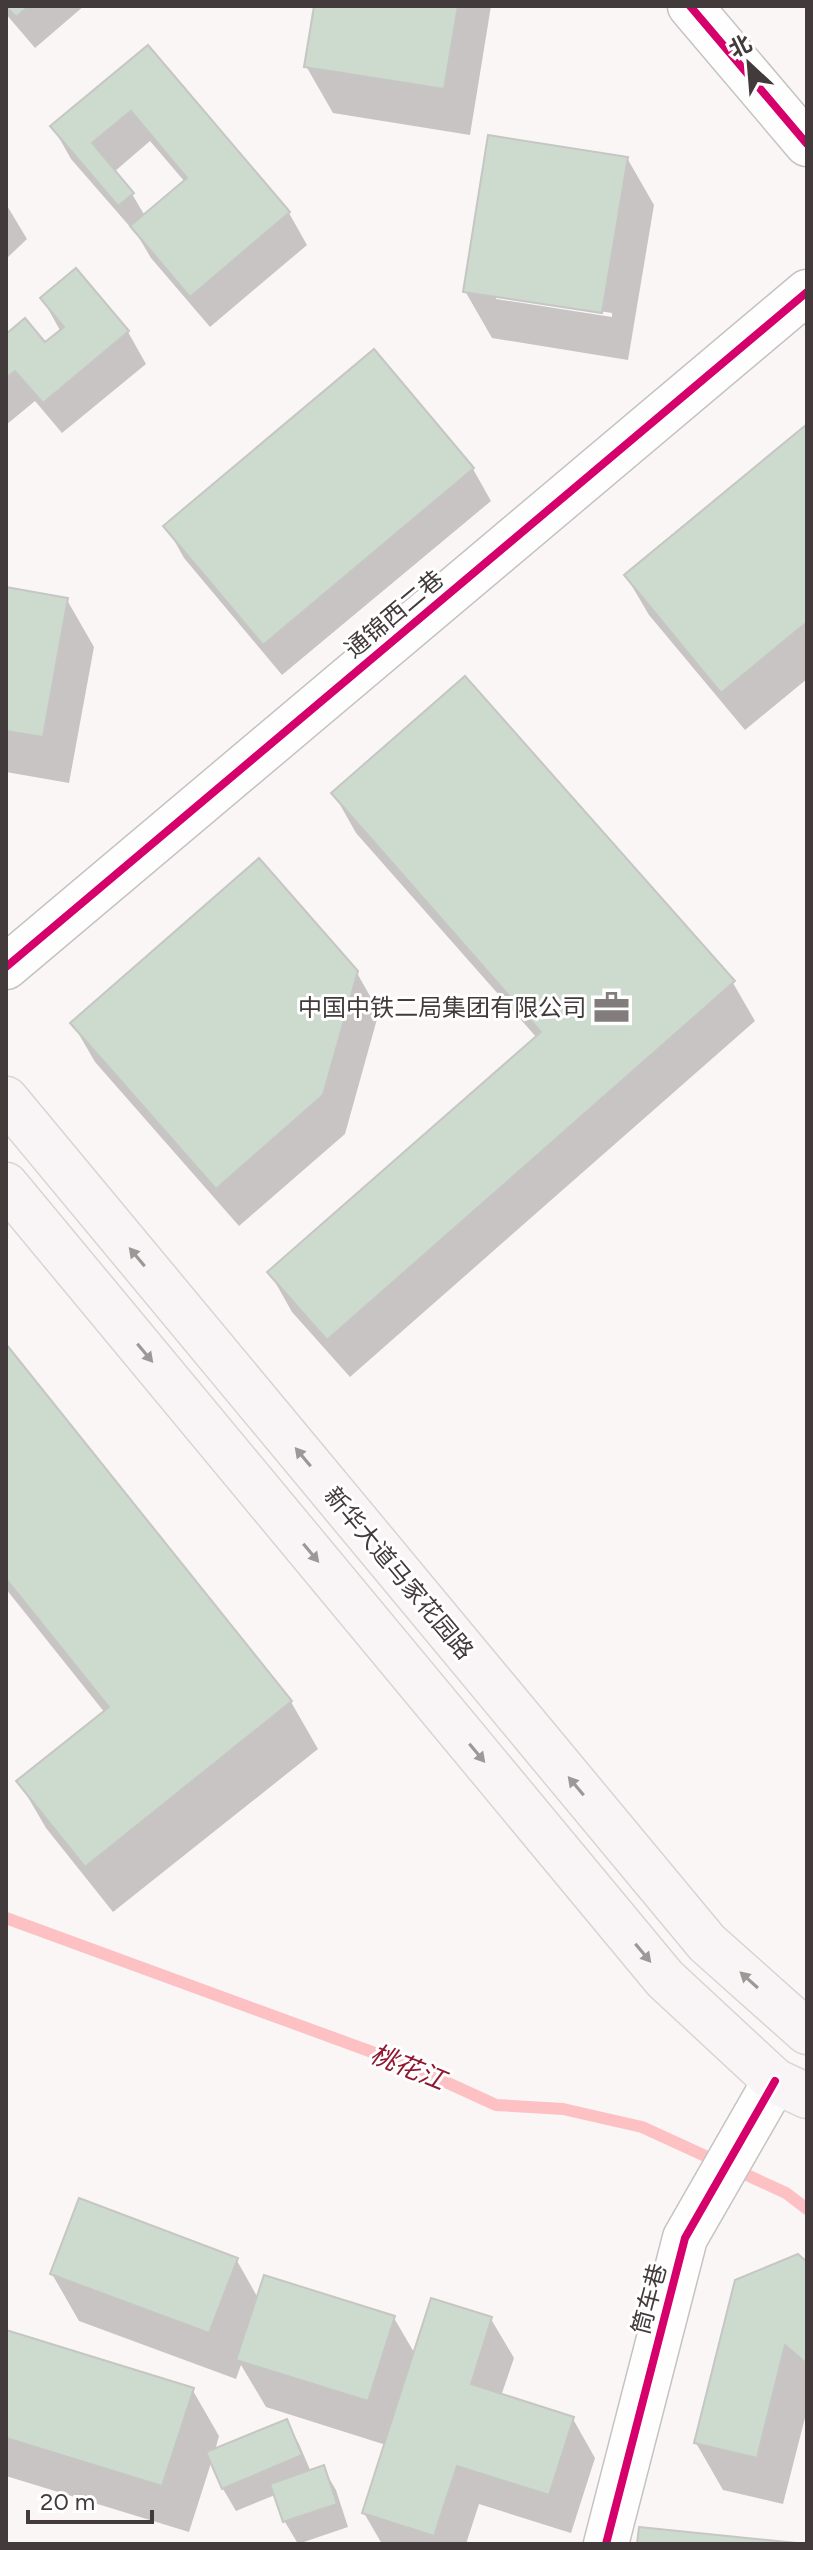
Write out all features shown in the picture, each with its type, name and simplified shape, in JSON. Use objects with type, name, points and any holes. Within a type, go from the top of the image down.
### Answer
[{"type":"main road","name":"新华大道马家花园路","points":[[6,1099],[707,1943],[807,2032]]},
{"type":"main road","points":[[6,1185],[665,1979],[791,2089]]},
{"type":"street","points":[[690,6],[807,144]]},
{"type":"street","name":"通锦西二巷","points":[[6,967],[807,292]]},
{"type":"street","name":"筒车巷","points":[[606,2544],[685,2238],[741,2142],[791,2089]]},
{"type":"building","points":[[6,6],[29,6],[16,17]]},
{"type":"building","points":[[314,6],[458,6],[444,89],[304,67]]},
{"type":"building","points":[[148,45],[290,212],[190,297],[130,226],[187,178],[131,111],[92,143],[134,193],[118,206],[50,126]]},
{"type":"building","points":[[488,135],[628,157],[602,313],[463,292]]},
{"type":"building","points":[[76,268],[129,331],[43,403],[15,371],[6,378],[6,334],[25,318],[45,342],[64,327],[40,298]]},
{"type":"building","points":[[374,349],[474,468],[263,645],[163,526]]},
{"type":"building","points":[[807,424],[807,622],[721,693],[624,575]]},
{"type":"building","points":[[6,587],[68,598],[43,737],[6,731]]},
{"type":"building","name":"中国中铁二局集团有限公司","points":[[465,676],[735,981],[327,1340],[267,1272],[541,1032],[331,793]]},
{"type":"building","points":[[259,858],[358,971],[323,1095],[216,1189],[70,1023]]},
{"type":"building","points":[[6,1344],[292,1701],[85,1867],[16,1781],[109,1707],[6,1579]]},
{"type":"building","points":[[79,2198],[238,2258],[209,2333],[50,2274]]},
{"type":"building","points":[[798,2254],[807,2262],[807,2364],[785,2345],[757,2458],[694,2443],[735,2280]]},
{"type":"building","points":[[264,2275],[395,2316],[368,2401],[236,2360]]},
{"type":"building","points":[[431,2298],[492,2317],[471,2384],[574,2417],[549,2495],[457,2466],[434,2536],[362,2513]]},
{"type":"building","points":[[6,2330],[194,2388],[162,2486],[6,2438]]},
{"type":"building","points":[[287,2419],[302,2455],[222,2489],[206,2452]]},
{"type":"building","points":[[324,2465],[337,2504],[283,2522],[270,2484]]},
{"type":"building","points":[[639,2527],[807,2544],[637,2544]]},
{"type":"waterway","name":"桃花江","points":[[6,1918],[413,2067],[496,2105],[563,2109],[642,2127],[786,2193],[807,2209]]},
{"type":"cycle path","points":[[690,6],[807,144]]},
{"type":"cycle path","points":[[6,967],[807,292]]},
{"type":"cycle path","points":[[606,2544],[685,2238],[775,2081]]},
{"type":"place","name":"中国中铁二局集团有限公司","points":[[612,1007]]}]
